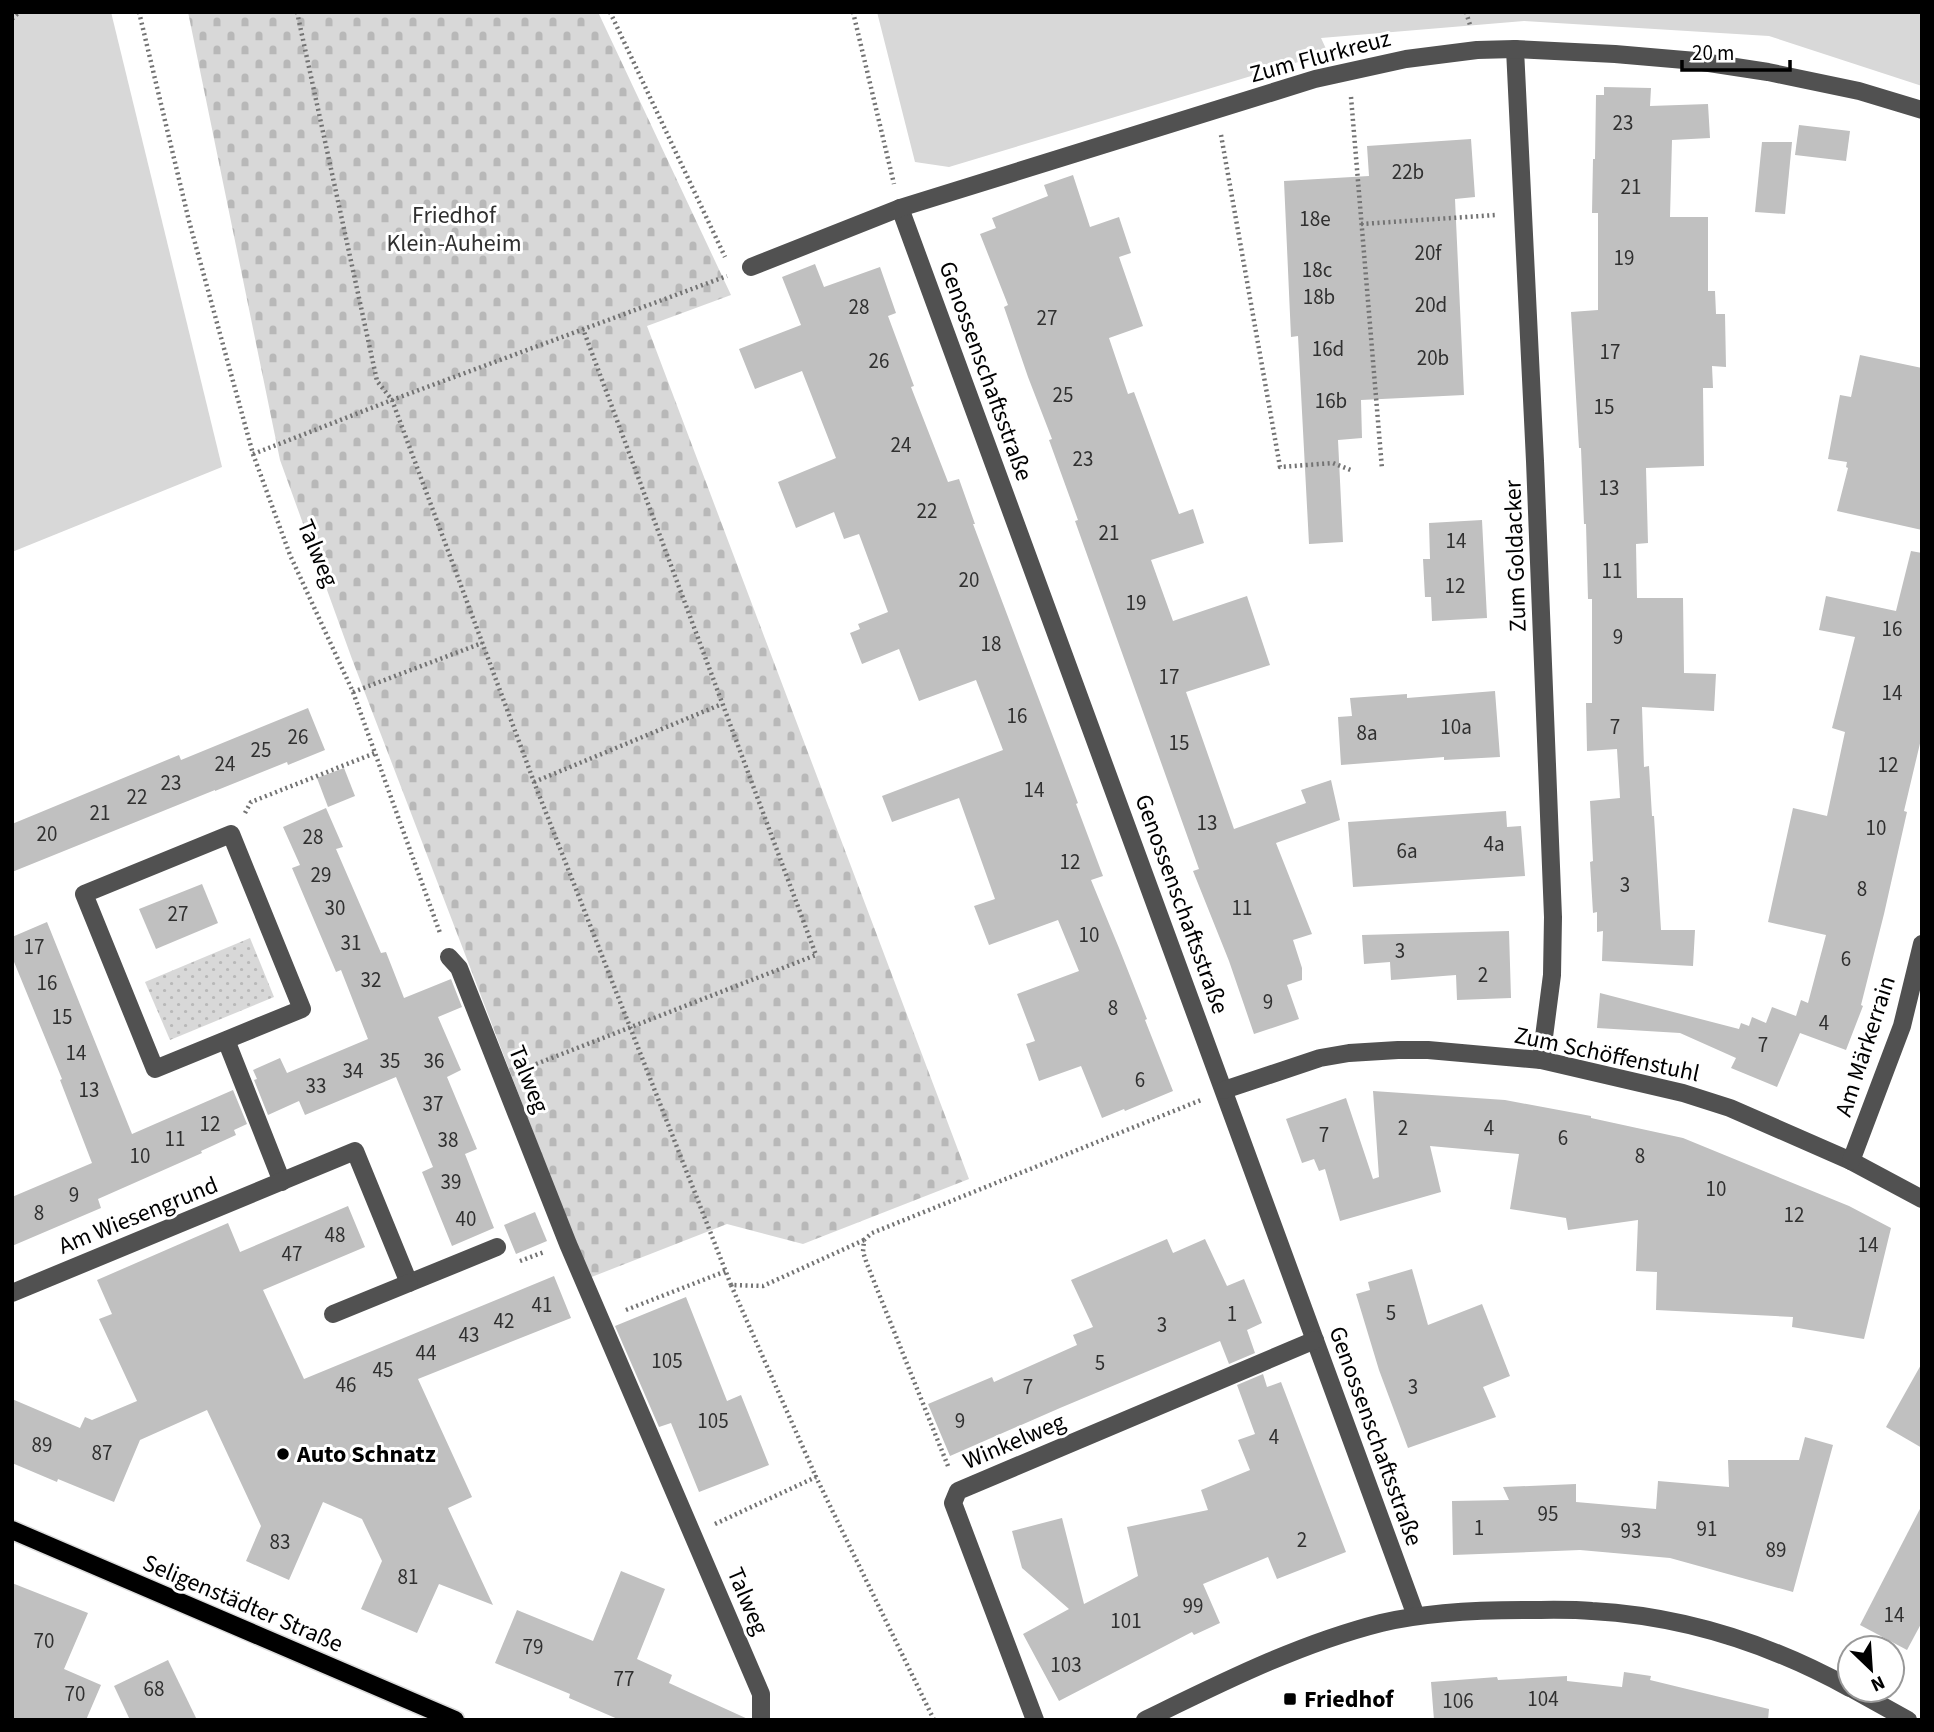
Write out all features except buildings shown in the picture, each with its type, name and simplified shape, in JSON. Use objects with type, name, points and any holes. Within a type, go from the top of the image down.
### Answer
[{"type":"main road","name":"Seligenstädter Straße","points":[[12,1531],[455,1720]]},
{"type":"street","name":"Zum Flurkreuz","points":[[751,267],[900,208],[1315,79],[1406,59],[1477,50],[1515,49],[1696,61],[1768,72],[1859,91],[1922,110]]},
{"type":"street","name":"Zum Goldacker","points":[[1515,49],[1553,917],[1552,975],[1541,1060]]},
{"type":"street","name":"Genossenschaftsstraße","points":[[900,208],[1416,1616]]},
{"type":"street","points":[[231,834],[302,1009],[226,1040],[155,1069],[84,894],[231,834]]},
{"type":"street","name":"Am Märkerrain","points":[[1851,1161],[1902,1026],[1922,944]]},
{"type":"street","name":"Talweg","points":[[449,957],[459,968],[568,1244],[761,1693],[761,1720]]},
{"type":"street","points":[[226,1040],[282,1182]]},
{"type":"street","name":"Zum Schöffenstuhl","points":[[1224,1090],[1320,1058],[1349,1053],[1428,1050],[1541,1060],[1683,1093],[1730,1108],[1851,1161],[1922,1199]]},
{"type":"street","name":"Am Wiesengrund","points":[[12,1293],[355,1151],[409,1283]]},
{"type":"street","points":[[333,1314],[497,1247]]},
{"type":"street","name":"Winkelweg","points":[[1035,1720],[953,1503],[958,1491],[1315,1340]]},
{"type":"street","points":[[1145,1720],[1304,1647],[1380,1623],[1416,1616],[1497,1610],[1591,1610],[1636,1615],[1717,1631],[1789,1657],[1836,1681]]},
{"type":"street","points":[[1880,1704],[1909,1720]]},
{"type":"path","points":[[12,19],[19,12]]},
{"type":"path","name":"Talweg","points":[[139,12],[189,221],[253,454],[290,555],[353,692],[449,957]]},
{"type":"path","points":[[297,12],[377,381],[391,400],[534,782],[731,1285],[816,1477],[934,1720]]},
{"type":"path","points":[[610,12],[733,274]]},
{"type":"path","points":[[853,12],[900,208]]},
{"type":"path","points":[[1349,71],[1382,469]]},
{"type":"path","points":[[1217,110],[1280,467],[1333,463],[1353,471]]},
{"type":"path","points":[[1361,224],[1522,214]]},
{"type":"path","points":[[253,454],[751,267]]},
{"type":"path","points":[[536,1065],[816,955],[583,329]]},
{"type":"path","points":[[353,692],[482,643]]},
{"type":"path","points":[[534,782],[722,704]]},
{"type":"path","points":[[231,834],[251,802],[375,752]]},
{"type":"path","points":[[731,1285],[762,1286],[864,1240],[872,1233],[1224,1090]]},
{"type":"path","points":[[864,1240],[863,1252],[867,1264],[958,1491]]},
{"type":"path","points":[[497,1247],[504,1266],[568,1244]]},
{"type":"path","points":[[638,1306],[726,1271]]},
{"type":"path","points":[[693,1535],[816,1477]]},
{"type":"green space","points":[[12,12],[111,12],[222,467],[12,552]]},
{"type":"green space","name":"Friedhof Klein-Auheim","points":[[188,12],[598,12],[731,295],[647,326],[969,1179],[803,1244],[727,1224],[589,1278],[352,659],[280,460]]},
{"type":"green space","points":[[877,12],[1922,12],[1922,86],[1769,36],[1524,21],[1321,38],[1328,53],[949,167],[915,162]]},
{"type":"green space","points":[[250,938],[274,997],[170,1040],[145,982]]},
{"type":"place","name":"Auto Schnatz","points":[[283,1454]]},
{"type":"place","name":"Friedhof","points":[[1290,1699]]}]
